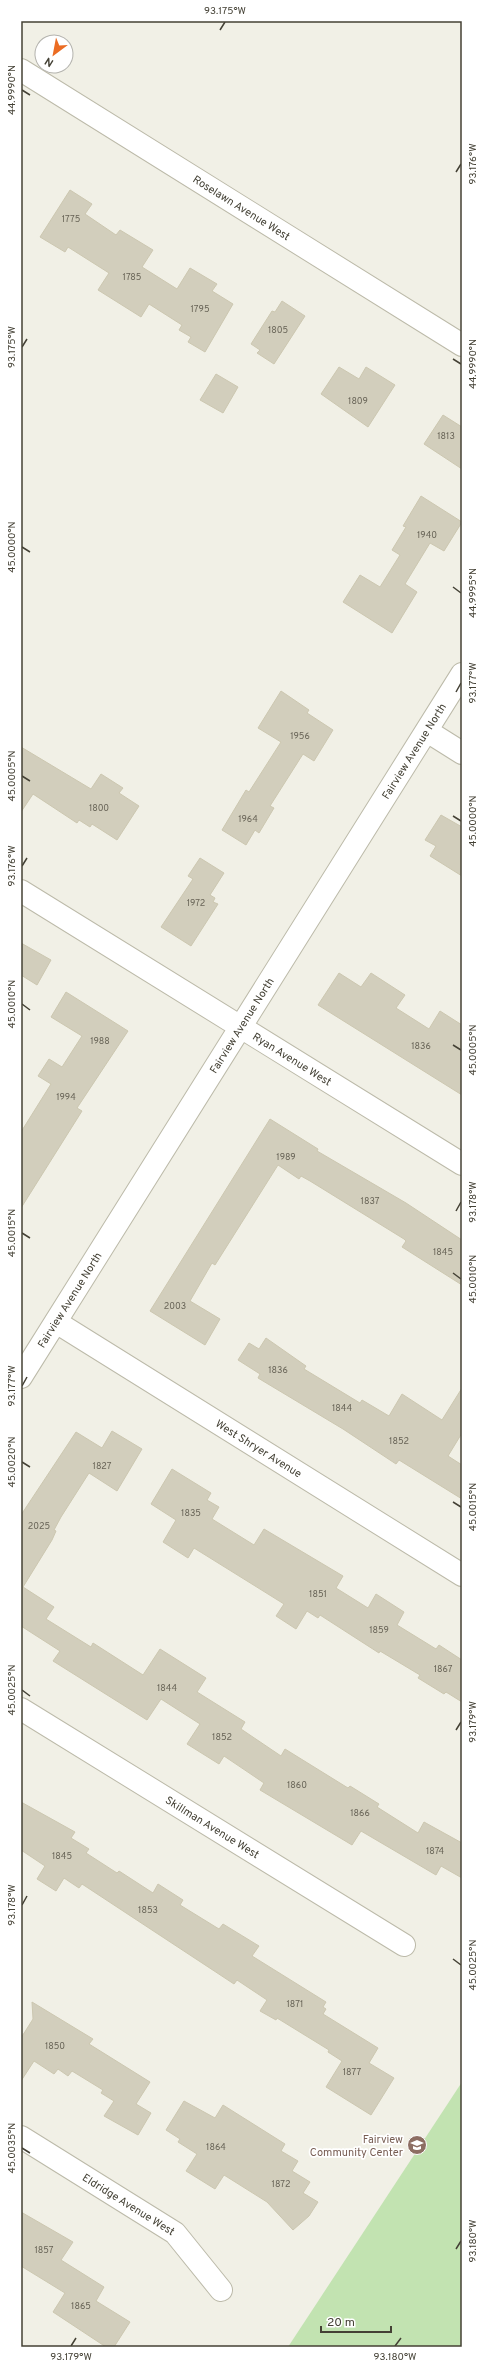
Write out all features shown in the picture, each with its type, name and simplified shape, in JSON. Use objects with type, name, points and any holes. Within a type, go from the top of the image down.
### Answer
[{"type":"street","name":"Roselawn Avenue West","points":[[21,70],[462,345]]},
{"type":"street","name":"Fairview Avenue North","points":[[21,1377],[462,674]]},
{"type":"street","points":[[427,731],[462,752]]},
{"type":"street","name":"Ryan Avenue West","points":[[21,891],[462,1164]]},
{"type":"street","name":"West Shryer Avenue","points":[[56,1322],[462,1575]]},
{"type":"street","name":"Skillman Avenue West","points":[[21,1709],[404,1944]]},
{"type":"street","name":"Eldridge Avenue West","points":[[21,2137],[176,2233],[221,2290]]},
{"type":"green space","points":[[462,2082],[462,2347],[288,2347]]},
{"type":"building","points":[[70,190],[92,204],[85,214],[116,235],[120,230],[153,250],[142,267],[177,289],[190,268],[217,284],[212,291],[233,304],[205,352],[188,342],[191,337],[179,330],[182,325],[149,304],[141,317],[98,290],[109,273],[68,247],[65,252],[40,237]]},
{"type":"building","points":[[282,301],[305,316],[274,364],[257,353],[260,350],[251,344],[272,311],[275,312]]},
{"type":"building","points":[[339,367],[359,379],[366,367],[395,385],[368,427],[321,394]]},
{"type":"building","points":[[216,374],[238,387],[223,413],[200,400]]},
{"type":"building","points":[[443,415],[462,427],[462,469],[424,444]]},
{"type":"building","points":[[421,496],[462,522],[444,551],[430,543],[405,584],[417,592],[392,633],[343,602],[360,575],[380,587],[400,555],[392,550],[406,527],[403,526]]},
{"type":"building","points":[[281,691],[309,710],[307,713],[333,730],[314,761],[303,754],[270,806],[274,808],[259,833],[255,830],[246,845],[222,830],[246,790],[249,792],[281,742],[258,728]]},
{"type":"building","points":[[21,747],[91,789],[101,774],[123,788],[119,793],[139,806],[117,840],[92,824],[90,827],[79,820],[77,823],[33,794],[21,812]]},
{"type":"building","points":[[441,815],[462,827],[462,876],[430,856],[436,846],[425,840]]},
{"type":"building","points":[[200,858],[224,873],[210,895],[215,898],[213,902],[218,904],[191,946],[161,927],[193,879],[188,876]]},
{"type":"building","points":[[21,943],[51,960],[37,985],[21,975]]},
{"type":"building","points":[[339,973],[361,987],[371,973],[405,995],[396,1008],[429,1029],[440,1011],[462,1025],[462,1095],[318,1005]]},
{"type":"building","points":[[66,992],[128,1031],[77,1108],[82,1111],[21,1208],[21,1132],[51,1084],[38,1076],[49,1059],[62,1067],[82,1036],[51,1017]]},
{"type":"building","points":[[270,1119],[318,1149],[317,1151],[406,1203],[462,1240],[462,1285],[402,1247],[406,1241],[404,1239],[310,1181],[301,1176],[299,1179],[278,1165],[215,1265],[212,1263],[190,1301],[220,1319],[205,1345],[150,1311]]},
{"type":"building","points":[[266,1338],[306,1366],[304,1369],[360,1403],[362,1400],[389,1416],[402,1394],[442,1420],[462,1388],[462,1433],[448,1456],[462,1465],[462,1499],[399,1460],[396,1464],[343,1429],[258,1378],[260,1374],[238,1360],[249,1343],[259,1349]]},
{"type":"building","points":[[112,1431],[142,1449],[117,1491],[89,1473],[61,1517],[54,1530],[56,1531],[52,1540],[23,1587],[54,1607],[46,1619],[91,1647],[93,1643],[143,1675],[160,1649],[206,1678],[197,1692],[245,1722],[241,1729],[281,1756],[285,1749],[348,1788],[350,1786],[379,1804],[377,1807],[418,1833],[424,1822],[462,1843],[462,1878],[441,1866],[436,1875],[361,1831],[352,1845],[260,1790],[264,1783],[224,1756],[219,1764],[187,1744],[200,1724],[161,1699],[147,1720],[53,1661],[60,1651],[21,1626],[21,1515],[76,1432],[102,1448]]},
{"type":"building","points":[[172,1469],[211,1493],[207,1500],[219,1507],[212,1519],[254,1545],[264,1529],[343,1576],[336,1588],[368,1608],[376,1594],[404,1612],[397,1625],[436,1649],[439,1645],[462,1660],[462,1702],[446,1692],[444,1694],[418,1678],[420,1675],[380,1651],[379,1653],[320,1615],[318,1618],[307,1611],[296,1629],[276,1616],[284,1604],[194,1548],[188,1558],[163,1542],[176,1520],[151,1504]]},
{"type":"building","points":[[21,1802],[75,1832],[71,1838],[89,1849],[86,1853],[117,1873],[119,1871],[153,1893],[158,1884],[183,1900],[180,1905],[219,1929],[223,1924],[259,1946],[252,1956],[326,2002],[323,2007],[326,2009],[323,2014],[378,2048],[369,2063],[394,2078],[371,2115],[326,2087],[342,2061],[328,2052],[329,2050],[277,2018],[276,2020],[260,2011],[267,2000],[237,1980],[234,1984],[82,1884],[79,1888],[64,1878],[56,1891],[37,1879],[45,1866],[21,1850]]},
{"type":"building","points":[[32,2002],[93,2039],[89,2044],[150,2082],[136,2104],[151,2113],[138,2135],[104,2116],[114,2101],[101,2093],[103,2090],[72,2071],[68,2076],[58,2069],[54,2074],[34,2061],[21,2081],[21,2038],[33,2019]]},
{"type":"building","points":[[184,2101],[215,2118],[223,2105],[285,2144],[281,2151],[298,2161],[292,2171],[310,2182],[303,2193],[318,2202],[309,2216],[293,2230],[267,2202],[224,2175],[215,2189],[186,2171],[197,2154],[178,2142],[180,2139],[166,2130]]},
{"type":"building","points":[[21,2212],[73,2242],[61,2260],[104,2287],[96,2301],[130,2322],[114,2347],[106,2347],[53,2312],[65,2293],[21,2266]]},
{"type":"place","name":"Fairview Community Center","points":[[417,2145]]}]
